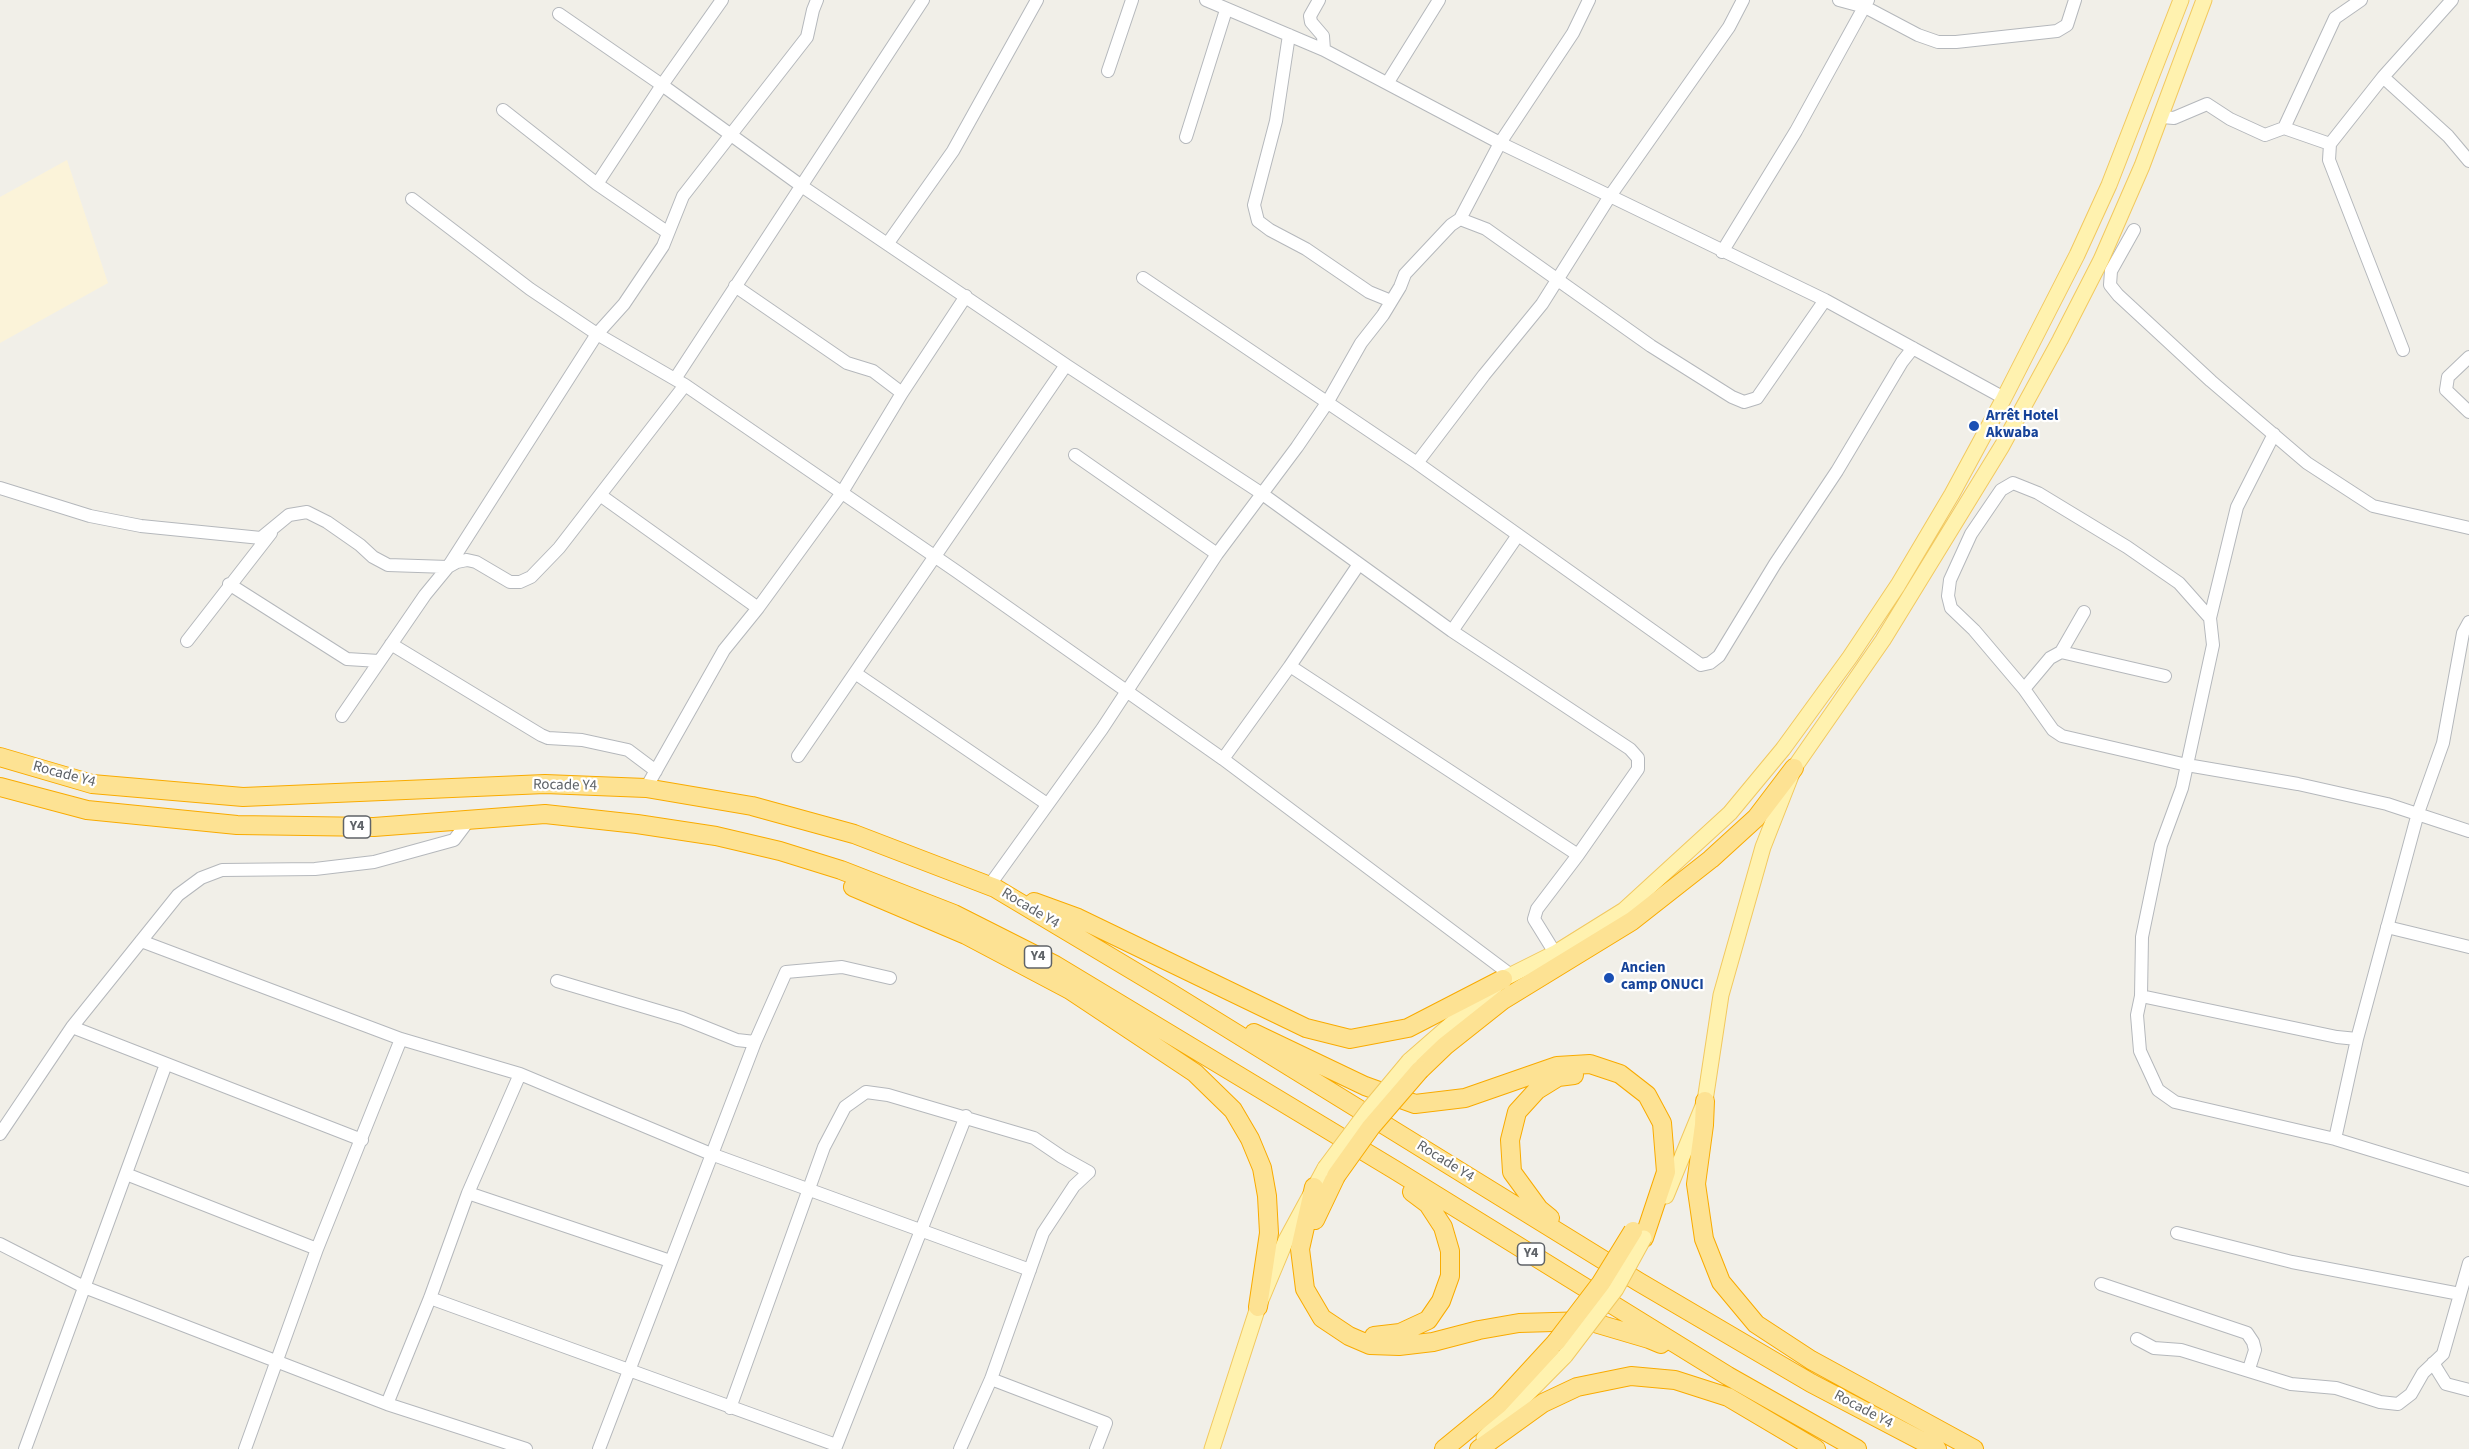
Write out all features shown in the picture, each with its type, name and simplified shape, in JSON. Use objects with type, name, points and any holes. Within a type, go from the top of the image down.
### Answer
[{"type":"highway","name":"Rocade Y4","points":[[0,757],[92,784],[243,797],[545,784],[646,788],[752,806],[854,834],[992,887],[1169,992],[1640,1282],[1811,1383],[1937,1449]]},
{"type":"highway","points":[[1334,1134],[1428,1204],[1443,1227],[1450,1251],[1450,1276],[1441,1301],[1428,1320],[1400,1333],[1373,1336],[1354,1328],[1330,1311],[1314,1285],[1309,1251],[1314,1224],[1330,1172],[1371,1127],[1414,1066],[1445,1046],[1503,1000],[1632,921],[1711,859],[1756,818],[1794,768]]},
{"type":"highway","name":"Rocade Y4","points":[[0,787],[87,810],[237,825],[374,828],[545,814],[637,824],[716,837],[780,851],[841,870],[954,914],[1054,965],[1728,1376],[1857,1449]]},
{"type":"highway","points":[[716,837],[854,888],[966,935],[1070,990],[1195,1073],[1233,1110],[1250,1139],[1262,1168],[1267,1196],[1269,1233],[1258,1307]]},
{"type":"highway","points":[[992,887],[1078,918],[1306,1028],[1350,1039],[1408,1028],[1507,977]]},
{"type":"highway","points":[[1169,992],[1365,1086],[1415,1104],[1465,1098],[1557,1066],[1590,1064],[1620,1074],[1647,1095],[1662,1123],[1666,1172],[1638,1234],[1601,1283],[1561,1349],[1444,1449]]},
{"type":"highway","points":[[1638,1234],[1654,1171],[1652,1127],[1639,1100],[1616,1082],[1589,1074],[1558,1077],[1538,1090],[1517,1112],[1510,1140],[1512,1172],[1539,1209],[1640,1282]]},
{"type":"highway","points":[[1705,1101],[1704,1125],[1695,1184],[1704,1239],[1720,1282],[1756,1324],[1811,1360],[1974,1449]]},
{"type":"highway","points":[[1314,1187],[1300,1249],[1305,1289],[1322,1318],[1349,1336],[1371,1345],[1399,1346],[1433,1342],[1519,1323],[1588,1321],[1649,1339],[1728,1376]]},
{"type":"highway","points":[[1479,1449],[1543,1403],[1577,1387],[1630,1376],[1675,1380],[1728,1398],[1816,1449]]},
{"type":"main road","points":[[1414,1066],[1507,977],[1555,952],[1624,910],[1730,813],[1783,750],[1850,657],[1898,585],[1952,494],[2072,265],[2109,185],[2181,0]]},
{"type":"main road","points":[[1638,1234],[1667,1194],[1705,1101],[1721,995],[1763,847],[1794,768],[1883,640],[2002,446],[2101,260],[2162,117],[2204,0]]},
{"type":"main road","points":[[1212,1449],[1258,1307],[1286,1240],[1314,1187],[1330,1172]]},
{"type":"main road","points":[[1474,1449],[1561,1349]]},
{"type":"street","points":[[597,184],[662,85],[722,0]]},
{"type":"street","points":[[342,716],[425,595],[448,567],[597,334],[624,304],[663,246],[683,196],[807,38],[813,10],[818,0]]},
{"type":"street","points":[[0,488],[80,513],[141,526],[261,538],[289,515],[307,512],[327,522],[373,557],[388,565],[448,567],[467,560],[476,562],[510,582],[520,582],[531,577],[559,548],[600,495],[680,382],[735,286],[803,186],[923,0]]},
{"type":"street","points":[[888,243],[953,151],[1037,0]]},
{"type":"street","points":[[1108,71],[1132,0]]},
{"type":"street","points":[[1206,0],[1324,50],[1500,143],[1825,300],[2004,398]]},
{"type":"street","points":[[1319,0],[1310,16],[1311,22],[1323,36],[1324,50]]},
{"type":"street","points":[[1388,82],[1439,0]]},
{"type":"street","points":[[992,887],[1047,804],[1127,692],[1217,554],[1327,403],[1361,343],[1400,287],[1405,274],[1451,225],[1460,219],[1500,143],[1573,33],[1589,0]]},
{"type":"street","points":[[1417,463],[1542,304],[1610,196],[1729,27],[1743,0]]},
{"type":"street","points":[[1839,0],[1867,4],[1918,35],[1938,42],[2057,32],[2067,25],[2075,0]]},
{"type":"street","points":[[2284,128],[2335,18],[2361,0]]},
{"type":"street","points":[[2403,350],[2329,160],[2330,144],[2383,77],[2452,0]]},
{"type":"street","points":[[1722,252],[1796,131],[1867,4]]},
{"type":"street","points":[[1186,137],[1226,10]]},
{"type":"street","points":[[559,14],[803,186],[1066,365],[1261,493],[1452,631],[1630,750],[1638,758],[1638,769],[1537,909],[1534,919],[1555,952]]},
{"type":"street","points":[[1289,35],[1276,121],[1254,205],[1258,221],[1306,249],[1369,292],[1391,301]]},
{"type":"street","points":[[2383,77],[2448,136],[2469,161]]},
{"type":"street","points":[[2162,117],[2174,118],[2207,104],[2230,119],[2265,135],[2284,128],[2330,144]]},
{"type":"street","points":[[503,110],[597,184],[667,232]]},
{"type":"street","points":[[412,199],[530,289],[597,334],[680,382],[1223,759],[1507,977]]},
{"type":"street","points":[[1460,219],[1486,229],[1651,346],[1732,397],[1744,402],[1757,398],[1825,300]]},
{"type":"street","points":[[2134,230],[2111,271],[2110,285],[2211,381],[2307,464],[2373,506],[2469,528]]},
{"type":"street","points":[[1143,278],[1417,463],[1701,665],[1710,663],[1719,656],[1775,564],[1838,471],[1902,362],[1913,348]]},
{"type":"street","points":[[735,286],[847,363],[873,371],[902,393]]},
{"type":"street","points":[[646,788],[724,650],[758,608],[841,494],[902,393],[966,296]]},
{"type":"street","points":[[2469,357],[2448,377],[2446,390],[2469,412]]},
{"type":"street","points":[[798,756],[1066,365]]},
{"type":"street","points":[[2274,434],[2236,507],[2210,618],[2213,645],[2182,788],[2161,845],[2142,937],[2141,996],[2137,1015],[2140,1051],[2158,1090],[2175,1102],[2335,1139],[2469,1180]]},
{"type":"street","points":[[1075,455],[1217,554]]},
{"type":"street","points":[[2210,618],[2179,583],[2127,547],[2037,493],[2013,483],[2001,490],[1971,534],[1950,580],[1948,596],[1952,608],[1974,630],[2024,689],[2054,730],[2062,736],[2187,765],[2298,784],[2387,804],[2469,831]]},
{"type":"street","points":[[600,495],[758,608]]},
{"type":"street","points":[[187,641],[229,584],[277,526]]},
{"type":"street","points":[[1452,631],[1518,535]]},
{"type":"street","points":[[1223,759],[1359,564]]},
{"type":"street","points":[[229,584],[347,659],[379,661]]},
{"type":"street","points":[[2024,689],[2050,658],[2061,652],[2084,612]]},
{"type":"street","points":[[2335,1139],[2357,1039],[2418,813],[2443,742],[2463,633],[2469,622]]},
{"type":"street","points":[[391,644],[541,735],[548,738],[582,740],[628,750],[656,771]]},
{"type":"street","points":[[2061,652],[2165,676]]},
{"type":"street","points":[[1290,666],[1578,855]]},
{"type":"street","points":[[855,674],[1047,804]]},
{"type":"street","points":[[0,1134],[72,1027],[178,895],[212,873],[222,870],[315,869],[374,862],[454,840],[469,820]]},
{"type":"street","points":[[2387,927],[2469,947]]},
{"type":"street","points":[[141,940],[401,1040],[520,1074],[711,1154],[921,1228],[1030,1270]]},
{"type":"street","points":[[599,1449],[711,1154],[755,1042],[786,972],[842,966],[890,978]]},
{"type":"street","points":[[557,981],[682,1018],[737,1040],[755,1042]]},
{"type":"street","points":[[2141,996],[2337,1037],[2357,1039]]},
{"type":"street","points":[[72,1027],[362,1140]]},
{"type":"street","points":[[245,1449],[317,1249],[401,1040]]},
{"type":"street","points":[[25,1449],[166,1064]]},
{"type":"street","points":[[387,1404],[430,1298],[468,1193],[520,1074]]},
{"type":"street","points":[[730,1408],[824,1147],[845,1107],[866,1092],[888,1095],[966,1116],[1034,1138],[1089,1172],[1074,1186],[1043,1233],[992,1380],[960,1449]]},
{"type":"street","points":[[430,1298],[835,1447],[966,1116]]},
{"type":"street","points":[[126,1174],[317,1249]]},
{"type":"street","points":[[468,1193],[670,1261]]},
{"type":"street","points":[[2177,1233],[2292,1262],[2460,1294]]},
{"type":"street","points":[[0,1244],[84,1287],[387,1404],[526,1449]]},
{"type":"street","points":[[2137,1339],[2154,1348],[2181,1350],[2292,1384],[2306,1383],[2336,1388],[2380,1402],[2398,1404],[2411,1394],[2423,1373],[2443,1354],[2469,1263]]},
{"type":"street","points":[[2101,1284],[2247,1333],[2255,1350],[2249,1369]]},
{"type":"street","points":[[2433,1363],[2446,1384],[2469,1389]]},
{"type":"street","points":[[992,1380],[1106,1423],[1096,1449]]},
{"type":"sand","points":[[67,160],[108,283],[0,343],[0,197]]},
{"type":"place","name":"Arrêt Hotel Akwaba","points":[[1974,426]]},
{"type":"place","name":"Ancien camp ONUCI","points":[[1609,978]]}]
